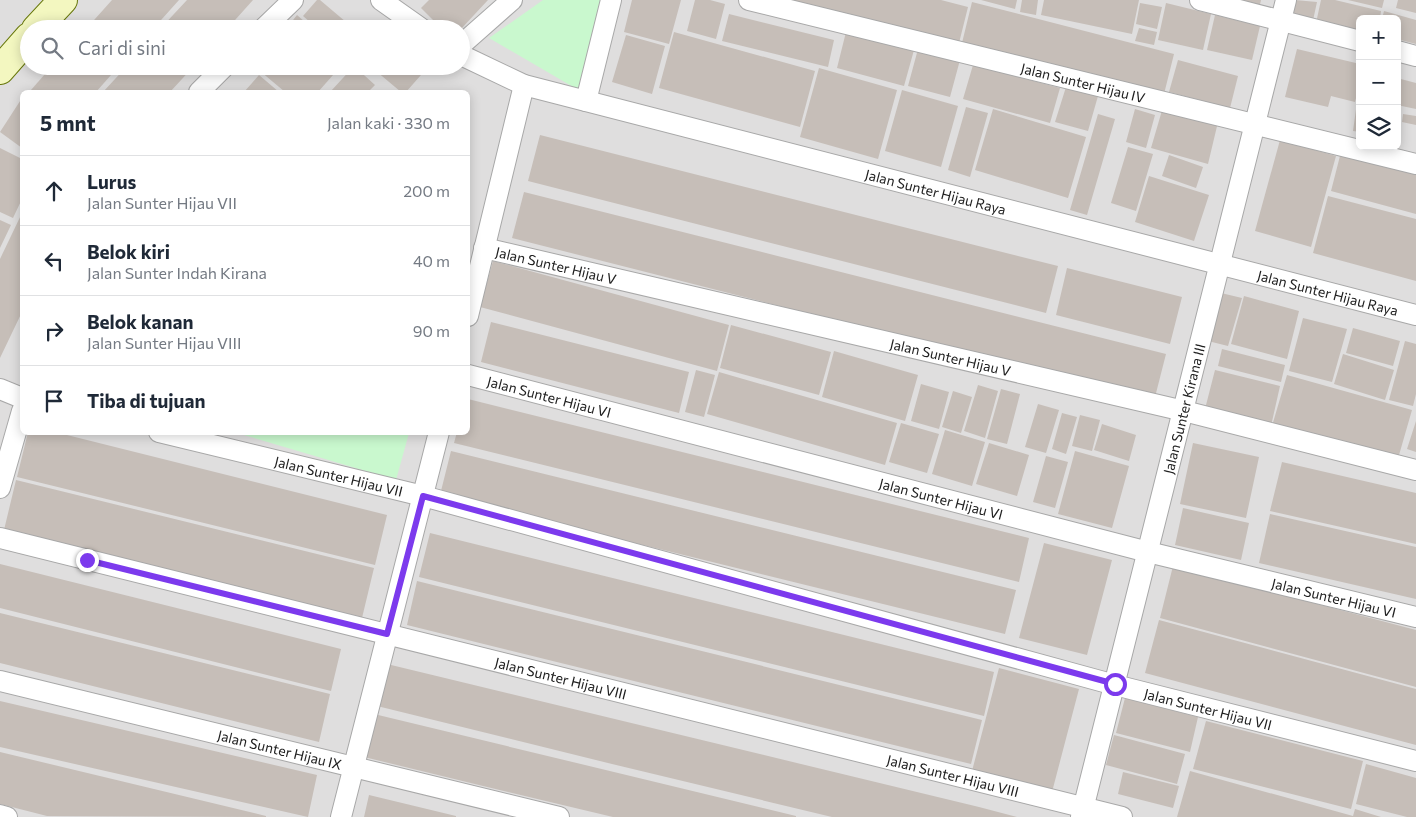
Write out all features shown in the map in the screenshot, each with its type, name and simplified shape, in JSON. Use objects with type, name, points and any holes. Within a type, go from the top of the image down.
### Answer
[{"type":"street","points":[[44,20],[63,0]]},
{"type":"street","points":[[272,20],[292,0]]},
{"type":"street","points":[[381,0],[409,20]]},
{"type":"street","points":[[470,37],[512,0]]},
{"type":"street","points":[[586,101],[611,0]]},
{"type":"street","name":"Jalan Sunter Hijau IV","points":[[749,0],[1256,123],[1416,164]]},
{"type":"street","points":[[1200,0],[1356,40]]},
{"type":"street","name":"Jalan Sunter Kirana III","points":[[1083,812],[1286,0]]},
{"type":"street","points":[[0,70],[20,47]]},
{"type":"street","points":[[1401,52],[1416,56]]},
{"type":"street","name":"Jalan Sunter Hijau Raya","points":[[470,59],[524,85],[1416,315]]},
{"type":"street","points":[[201,90],[216,75]]},
{"type":"street","points":[[470,308],[524,85]]},
{"type":"street","name":"Jalan Sunter Hijau V","points":[[484,248],[1184,410],[1416,470]]},
{"type":"street","name":"Jalan Sunter Hijau VI","points":[[470,375],[1148,552],[1416,617]]},
{"type":"street","points":[[0,389],[20,397]]},
{"type":"street","points":[[0,488],[20,418]]},
{"type":"street","points":[[341,817],[438,435]]},
{"type":"street","name":"Jalan Sunter Hijau VII","points":[[187,436],[423,496],[1115,684],[1416,761]]},
{"type":"street","name":"Jalan Sunter Hijau VIII","points":[[0,538],[387,634],[1083,812],[1122,817]]},
{"type":"street","name":"Jalan Sunter Hijau IX","points":[[0,681],[559,817]]},
{"type":"street","points":[[0,815],[8,817]]},
{"type":"shaded area","points":[[0,0],[1416,0],[1416,817],[0,817]]},
{"type":"green space","points":[[543,0],[603,0],[580,91],[489,38]]},
{"type":"green space","points":[[244,435],[408,435],[396,480]]},
{"type":"building","points":[[112,0],[179,0],[161,20],[94,20]]},
{"type":"building","points":[[187,0],[253,0],[235,20],[168,20]]},
{"type":"building","points":[[317,0],[320,0],[344,20],[308,20],[303,16]]},
{"type":"building","points":[[429,0],[488,0],[469,20],[433,20],[421,8]]},
{"type":"building","points":[[632,0],[681,0],[669,44],[624,32]]},
{"type":"building","points":[[695,0],[710,0],[725,4],[716,39],[687,31]]},
{"type":"building","points":[[778,0],[941,0],[968,7],[958,47]]},
{"type":"building","points":[[981,0],[1017,0],[1015,9]]},
{"type":"building","points":[[1022,0],[1038,0],[1036,15],[1020,12]]},
{"type":"building","points":[[1044,0],[1139,0],[1132,34],[1041,15]]},
{"type":"building","points":[[1220,0],[1261,0],[1259,9]]},
{"type":"building","points":[[1295,0],[1317,2],[1312,25],[1291,20]]},
{"type":"building","points":[[1321,0],[1335,0],[1381,11],[1380,15],[1356,15],[1356,33],[1316,23]]},
{"type":"building","points":[[1348,0],[1384,0],[1382,8]]},
{"type":"building","points":[[1398,0],[1416,0],[1416,13],[1396,8]]},
{"type":"building","points":[[972,2],[1174,54],[1163,98],[961,47]]},
{"type":"building","points":[[1140,3],[1162,7],[1157,29],[1136,24]]},
{"type":"building","points":[[1166,3],[1211,14],[1203,50],[1158,40]]},
{"type":"building","points":[[1384,11],[1398,15],[1383,15]]},
{"type":"building","points":[[729,14],[834,40],[828,67],[722,41]]},
{"type":"building","points":[[297,15],[303,20],[293,20]]},
{"type":"building","points":[[1215,15],[1260,26],[1252,60],[1207,50]]},
{"type":"building","points":[[1401,16],[1416,20],[1416,44],[1401,40]]},
{"type":"building","points":[[1139,28],[1157,32],[1154,45],[1135,41]]},
{"type":"building","points":[[674,32],[815,71],[800,127],[659,88]]},
{"type":"building","points":[[846,32],[914,50],[904,86],[837,68]]},
{"type":"building","points":[[626,35],[665,46],[652,94],[612,82]]},
{"type":"building","points":[[918,49],[960,60],[950,97],[908,86]]},
{"type":"building","points":[[1297,49],[1356,63],[1355,102],[1331,96],[1328,107],[1285,97]]},
{"type":"building","points":[[1178,60],[1238,76],[1230,108],[1169,92]]},
{"type":"building","points":[[973,65],[1060,88],[1050,123],[963,99]]},
{"type":"building","points":[[819,68],[897,90],[878,159],[800,137]]},
{"type":"building","points":[[44,75],[111,75],[98,90],[31,90]]},
{"type":"building","points":[[119,75],[186,75],[172,90],[105,90]]},
{"type":"building","points":[[259,75],[277,90],[246,90]]},
{"type":"building","points":[[265,75],[333,75],[320,90],[283,90]]},
{"type":"building","points":[[346,75],[364,75],[375,85],[370,90],[332,90]]},
{"type":"building","points":[[381,75],[421,75],[408,90],[399,90]]},
{"type":"building","points":[[1401,79],[1416,83],[1416,109],[1401,106]]},
{"type":"building","points":[[1066,87],[1098,96],[1088,131],[1055,122]]},
{"type":"building","points":[[902,90],[958,106],[941,167],[885,151]]},
{"type":"building","points":[[20,101],[20,147],[0,132]]},
{"type":"building","points":[[966,107],[988,113],[970,177],[948,170]]},
{"type":"building","points":[[1163,107],[1218,122],[1208,164],[1151,148]]},
{"type":"building","points":[[993,109],[1086,137],[1068,198],[975,170]]},
{"type":"building","points":[[1135,109],[1155,115],[1146,148],[1126,142]]},
{"type":"building","points":[[1356,109],[1356,131],[1353,131]]},
{"type":"building","points":[[1098,114],[1115,119],[1087,215],[1070,210]]},
{"type":"building","points":[[1403,114],[1416,116],[1416,125],[1402,122]]},
{"type":"building","points":[[540,135],[1058,266],[1046,313],[528,181]]},
{"type":"building","points":[[1280,140],[1336,156],[1311,247],[1255,231]]},
{"type":"building","points":[[1128,147],[1153,154],[1136,211],[1111,203]]},
{"type":"building","points":[[0,148],[20,158],[20,203],[13,218],[0,212]]},
{"type":"building","points":[[1341,152],[1416,172],[1416,214],[1331,191]]},
{"type":"building","points":[[1169,155],[1203,167],[1196,188],[1162,176]]},
{"type":"building","points":[[1149,176],[1209,195],[1194,241],[1135,222]]},
{"type":"building","points":[[524,192],[1166,354],[1154,401],[512,238]]},
{"type":"building","points":[[1328,196],[1416,219],[1416,281],[1313,253]]},
{"type":"building","points":[[20,217],[20,316],[0,358],[0,259]]},
{"type":"building","points":[[0,220],[11,225],[0,248]]},
{"type":"building","points":[[493,261],[729,325],[717,371],[480,307]]},
{"type":"building","points":[[1067,268],[1182,297],[1170,344],[1056,315]]},
{"type":"building","points":[[1221,293],[1242,298],[1228,346],[1208,341]]},
{"type":"building","points":[[1244,296],[1299,311],[1287,359],[1231,344]]},
{"type":"building","points":[[1303,318],[1347,329],[1332,382],[1289,371]]},
{"type":"building","points":[[491,322],[689,372],[679,413],[481,362]]},
{"type":"building","points":[[731,325],[831,352],[819,395],[720,368]]},
{"type":"building","points":[[1353,328],[1400,341],[1393,366],[1346,353]]},
{"type":"building","points":[[1405,341],[1416,344],[1416,394],[1413,406],[1389,400]]},
{"type":"building","points":[[1222,349],[1285,365],[1281,382],[1218,366]]},
{"type":"building","points":[[834,351],[918,375],[905,421],[822,397]]},
{"type":"building","points":[[1343,354],[1394,370],[1385,400],[1334,384]]},
{"type":"building","points":[[696,370],[715,375],[704,417],[685,412]]},
{"type":"building","points":[[1215,370],[1280,386],[1271,426],[1205,409]]},
{"type":"building","points":[[719,372],[897,423],[885,465],[707,414]]},
{"type":"building","points":[[1287,375],[1412,410],[1397,462],[1272,426]]},
{"type":"building","points":[[921,384],[949,392],[939,429],[911,421]]},
{"type":"building","points":[[978,385],[998,391],[985,438],[964,431]]},
{"type":"building","points":[[1001,389],[1020,394],[1007,444],[987,439]]},
{"type":"building","points":[[953,391],[972,397],[961,433],[942,427]]},
{"type":"building","points":[[470,399],[1029,538],[1019,582],[454,443],[456,435],[470,435]]},
{"type":"building","points":[[1038,404],[1059,410],[1046,453],[1025,447]]},
{"type":"building","points":[[1062,413],[1077,417],[1066,454],[1052,449]]},
{"type":"building","points":[[1080,415],[1100,420],[1092,451],[1072,446]]},
{"type":"building","points":[[1416,421],[1416,452],[1407,449]]},
{"type":"building","points":[[901,423],[939,434],[927,473],[889,462]]},
{"type":"building","points":[[1102,424],[1136,435],[1129,461],[1094,450]]},
{"type":"building","points":[[945,430],[985,442],[972,486],[932,474]]},
{"type":"building","points":[[27,435],[67,435],[387,515],[375,565],[17,477]]},
{"type":"building","points":[[989,443],[1029,455],[1017,496],[976,484]]},
{"type":"building","points":[[1193,443],[1259,457],[1246,518],[1180,504]]},
{"type":"building","points":[[451,451],[1016,590],[1005,634],[440,495]]},
{"type":"building","points":[[1075,451],[1129,466],[1112,528],[1058,514]]},
{"type":"building","points":[[1046,456],[1068,462],[1055,508],[1033,502]]},
{"type":"building","points":[[1282,462],[1416,493],[1416,544],[1270,511]]},
{"type":"building","points":[[16,480],[374,568],[362,618],[4,530]]},
{"type":"building","points":[[1183,508],[1249,523],[1241,560],[1175,545]]},
{"type":"building","points":[[1270,514],[1416,547],[1416,599],[1259,563]]},
{"type":"building","points":[[430,533],[994,672],[984,716],[419,577]]},
{"type":"building","points":[[1044,543],[1112,560],[1087,655],[1019,638]]},
{"type":"building","points":[[0,564],[341,649],[331,691],[0,608]]},
{"type":"building","points":[[1173,566],[1416,630],[1416,687],[1160,618]]},
{"type":"building","points":[[417,581],[982,720],[971,764],[407,625]]},
{"type":"building","points":[[0,613],[330,694],[319,742],[0,663]]},
{"type":"building","points":[[1159,620],[1416,689],[1416,745],[1145,673]]},
{"type":"building","points":[[387,664],[1017,817],[832,817],[612,764],[377,706]]},
{"type":"building","points":[[999,668],[1079,689],[1052,792],[972,771]]},
{"type":"building","points":[[1125,698],[1198,717],[1190,752],[1116,733]]},
{"type":"building","points":[[0,701],[317,775],[308,817],[0,747]]},
{"type":"building","points":[[374,714],[796,817],[613,817],[364,757]]},
{"type":"building","points":[[1206,721],[1363,761],[1351,809],[1193,769]]},
{"type":"building","points":[[1114,735],[1185,754],[1177,784],[1106,765]]},
{"type":"building","points":[[0,752],[266,817],[47,816],[0,804]]},
{"type":"building","points":[[1366,764],[1416,778],[1416,817],[1407,817],[1356,804]]},
{"type":"building","points":[[1190,771],[1353,816],[1355,809],[1381,817],[1177,817]]},
{"type":"building","points":[[1123,772],[1179,786],[1173,808],[1118,794]]},
{"type":"building","points":[[369,795],[456,816],[456,817],[364,817]]},
{"type":"route","points":[[87,560],[387,634],[423,496],[1115,684]]}]
